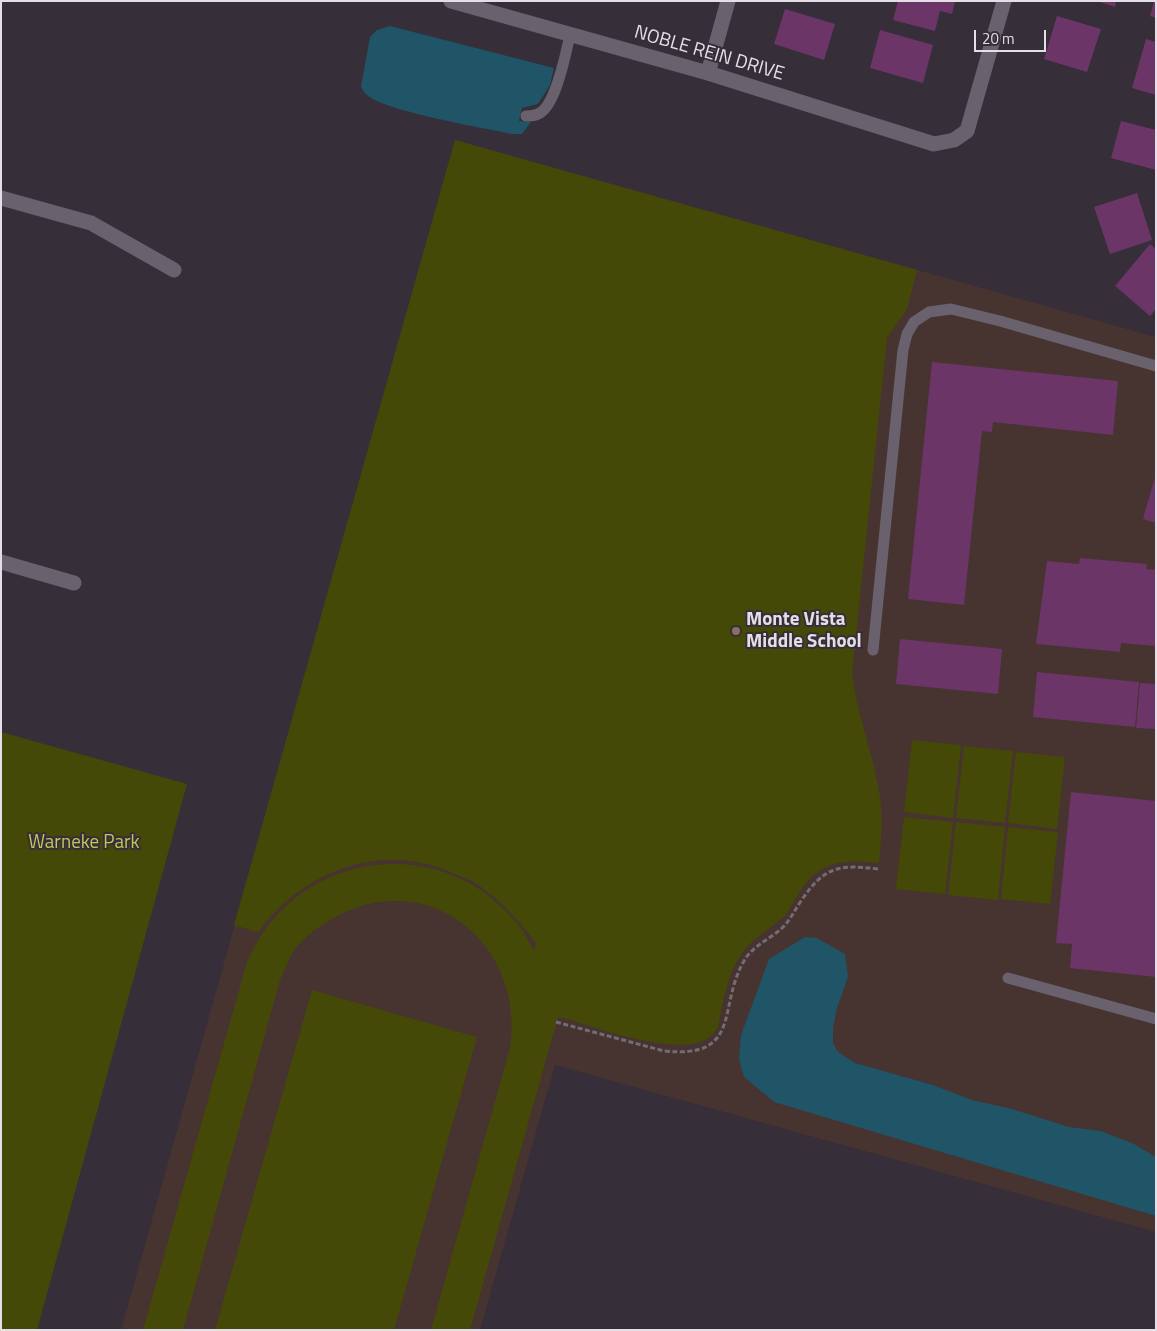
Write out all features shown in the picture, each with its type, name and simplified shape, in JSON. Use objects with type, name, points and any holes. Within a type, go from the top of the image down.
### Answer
[{"type":"street","name":"NOBLE REIN DRIVE","points":[[451,1],[708,73],[934,144],[954,140],[966,131],[972,116],[1004,1]]},
{"type":"street","points":[[708,73],[728,1]]},
{"type":"street","points":[[1,198],[91,223],[174,270]]},
{"type":"street","points":[[1,562],[74,583]]},
{"type":"lane","points":[[526,116],[539,114],[548,105],[557,84],[570,34]]},
{"type":"lane","points":[[873,650],[903,350],[907,334],[914,322],[930,312],[951,310],[1000,321],[1156,366]]},
{"type":"lane","points":[[1008,978],[1156,1019]]},
{"type":"path","points":[[556,1022],[664,1051],[682,1053],[698,1051],[711,1044],[721,1034],[737,976],[744,960],[791,918],[815,882],[829,871],[842,867],[878,869]]},
{"type":"shaded area","name":"Monte Vista Middle School","points":[[455,140],[1156,337],[1156,1232],[555,1065],[480,1330],[121,1330]]},
{"type":"green space","points":[[455,140],[917,270],[907,309],[887,338],[852,673],[854,689],[880,797],[882,822],[879,863],[858,861],[830,865],[814,875],[806,883],[785,915],[754,940],[737,962],[728,983],[718,1027],[707,1039],[689,1044],[667,1044],[618,1034],[558,1017],[470,1330],[431,1330],[510,1048],[511,1011],[503,978],[487,949],[465,925],[437,909],[406,901],[372,903],[337,916],[324,924],[305,938],[295,950],[280,980],[183,1330],[143,1330],[247,962],[260,937],[278,914],[299,895],[324,880],[350,870],[377,865],[405,864],[433,869],[460,878],[485,893],[514,920],[534,950],[536,943],[503,905],[468,879],[419,862],[392,860],[366,862],[318,879],[276,911],[258,932],[234,925]]},
{"type":"green space","name":"Warneke Park","points":[[1,732],[187,784],[37,1330],[1,1330]]},
{"type":"green space","points":[[912,740],[961,745],[953,818],[904,812]]},
{"type":"green space","points":[[964,746],[1013,751],[1005,823],[956,818]]},
{"type":"green space","points":[[1016,752],[1065,757],[1057,829],[1008,823]]},
{"type":"green space","points":[[904,817],[953,822],[945,894],[896,889]]},
{"type":"green space","points":[[956,822],[1005,827],[998,900],[948,895]]},
{"type":"green space","points":[[1008,827],[1058,832],[1050,904],[1001,899]]},
{"type":"green space","points":[[312,990],[477,1037],[394,1330],[215,1330]]},
{"type":"water","points":[[390,26],[554,68],[550,85],[538,104],[522,108],[519,121],[531,122],[522,134],[512,134],[413,113],[377,101],[367,95],[361,86],[370,37],[377,30]]},
{"type":"water","points":[[805,937],[817,938],[845,954],[848,977],[837,1008],[833,1028],[833,1043],[838,1052],[855,1063],[933,1085],[972,1100],[1012,1109],[1069,1127],[1101,1131],[1134,1144],[1156,1157],[1156,1216],[774,1102],[744,1077],[739,1059],[741,1035],[769,959]]},
{"type":"building","points":[[898,1],[955,1],[952,14],[940,11],[935,31],[893,20]]},
{"type":"building","points":[[1097,1],[1116,1],[1115,7]]},
{"type":"building","points":[[1154,1],[1156,1],[1156,18],[1150,16]]},
{"type":"building","points":[[785,9],[835,24],[824,60],[774,44]]},
{"type":"building","points":[[1057,16],[1101,29],[1087,72],[1044,59]]},
{"type":"building","points":[[880,30],[933,45],[923,83],[870,68]]},
{"type":"building","points":[[1146,39],[1156,42],[1156,95],[1132,88]]},
{"type":"building","points":[[1121,121],[1156,130],[1156,170],[1111,158]]},
{"type":"building","points":[[1137,193],[1152,240],[1110,254],[1094,207]]},
{"type":"building","points":[[1150,244],[1156,249],[1156,309],[1150,316],[1115,286]]},
{"type":"building","points":[[932,362],[1118,381],[1113,435],[993,422],[992,432],[982,431],[964,605],[908,599]]},
{"type":"building","points":[[1156,477],[1156,523],[1143,519]]},
{"type":"building","points":[[1080,558],[1147,564],[1146,569],[1156,570],[1156,646],[1121,643],[1120,652],[1036,644],[1047,561],[1079,564]]},
{"type":"building","points":[[900,639],[1002,649],[998,694],[896,684]]},
{"type":"building","points":[[1037,672],[1139,682],[1135,727],[1033,717]]},
{"type":"building","points":[[1140,683],[1156,684],[1156,729],[1136,728]]},
{"type":"building","points":[[1071,792],[1156,801],[1156,977],[1070,968],[1072,944],[1056,943]]},
{"type":"place","name":"Monte Vista Middle School","points":[[736,631]]}]
